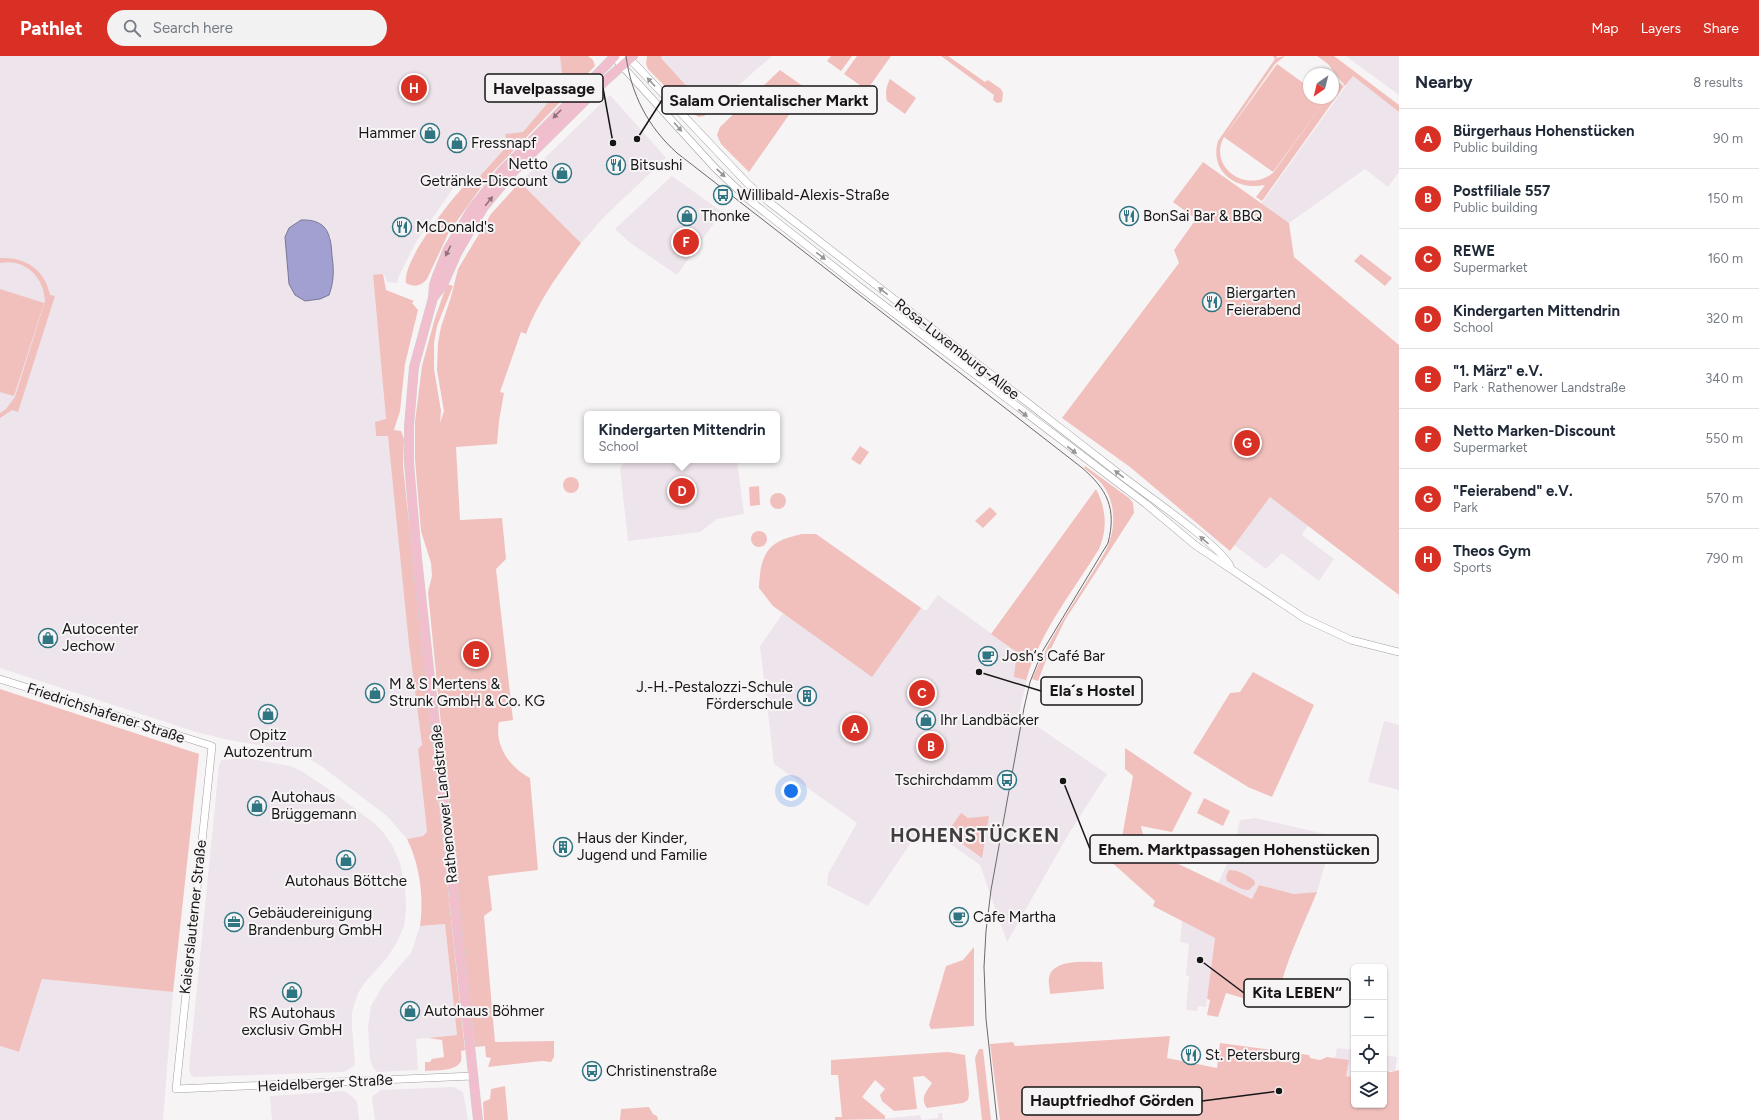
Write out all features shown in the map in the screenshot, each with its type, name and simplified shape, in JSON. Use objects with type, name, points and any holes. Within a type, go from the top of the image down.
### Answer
[{"type":"main road","name":"Rathenower Landstraße","points":[[478,1120],[472,1051],[417,558],[409,462],[409,426],[414,367],[433,298],[434,285],[445,256],[472,209],[501,172],[614,56]]},
{"type":"main road","name":"Rathenower Landstraße","points":[[433,298],[443,285],[457,253],[483,208],[510,175],[632,58]]},
{"type":"street","points":[[614,56],[632,58]]},
{"type":"street","name":"Rosa-Luxemburg-Allee","points":[[614,56],[715,168],[748,199],[861,288],[1041,426],[1146,504],[1196,544],[1304,618],[1351,640],[1399,652]]},
{"type":"street","name":"Rosa-Luxemburg-Allee","points":[[632,58],[697,131],[748,184],[769,202],[1222,555],[1231,568]]},
{"type":"street","points":[[691,142],[697,131]]},
{"type":"street","points":[[691,142],[703,137]]},
{"type":"street","points":[[861,288],[868,278]]},
{"type":"street","points":[[1041,426],[1046,419]]},
{"type":"street","points":[[1146,504],[1150,498]]},
{"type":"street","name":"Friedrichshafener Straße","points":[[0,679],[212,746]]},
{"type":"street","name":"Kaiserslauterner Straße","points":[[176,1089],[212,746]]},
{"type":"street","name":"Heidelberger Straße","points":[[176,1089],[473,1076]]},
{"type":"shaded area","points":[[0,56],[560,56],[563,85],[523,133],[507,146],[471,186],[466,183],[454,187],[416,242],[397,283],[387,282],[384,274],[373,276],[386,420],[375,422],[376,436],[388,436],[422,746],[418,749],[427,833],[424,836],[407,839],[387,816],[321,766],[302,755],[291,751],[229,740],[196,732],[0,668]],"holes":[[[301,220],[308,220],[331,237],[333,285],[289,284],[286,237],[289,228]]]},
{"type":"shaded area","points":[[560,56],[588,56],[593,60],[595,66],[490,175],[449,232],[427,279],[417,286],[406,283],[407,273],[419,246],[450,202],[467,183],[471,186],[507,146],[503,142],[506,139],[505,134],[523,132],[563,85]]},
{"type":"shaded area","points":[[647,56],[662,56],[661,58],[709,111],[704,116],[699,117],[690,112],[648,69],[646,64]]},
{"type":"shaded area","points":[[662,56],[772,56],[709,111],[660,58]]},
{"type":"shaded area","points":[[831,56],[852,56],[841,71],[827,61]]},
{"type":"shaded area","points":[[857,56],[891,56],[867,90],[844,74]]},
{"type":"shaded area","points":[[941,56],[948,56],[985,82],[988,80],[1001,89],[1003,93],[1002,102],[997,103],[993,100],[994,95]]},
{"type":"shaded area","points":[[1273,56],[1277,56],[1276,58],[1285,56],[1275,64],[1224,137],[1220,147],[1221,158],[1225,166],[1232,174],[1241,179],[1251,181],[1262,179],[1273,173],[1322,104],[1331,104],[1262,201],[1256,197],[1265,185],[1245,185],[1235,182],[1222,170],[1218,162],[1216,152],[1218,141],[1275,59]]},
{"type":"shaded area","points":[[1317,56],[1334,56],[1399,105],[1399,112],[1353,76],[1345,86],[1339,78],[1339,68],[1331,68]]},
{"type":"shaded area","points":[[1346,56],[1399,56],[1399,95],[1354,62]]},
{"type":"shaded area","points":[[1277,64],[1303,83],[1303,104],[1322,104],[1273,172],[1224,137]]},
{"type":"shaded area","points":[[780,70],[807,89],[749,172],[721,144],[717,135],[720,127]]},
{"type":"shaded area","points":[[1353,76],[1399,112],[1399,172],[1388,187],[1365,169],[1289,223],[1261,204],[1333,104],[1339,104],[1339,95]]},
{"type":"shaded area","points":[[890,79],[916,98],[905,114],[887,101],[886,90]]},
{"type":"shaded area","points":[[1339,83],[1344,86],[1339,93]]},
{"type":"shaded area","points":[[610,95],[666,158],[604,217],[581,243],[520,182]]},
{"type":"shaded area","points":[[1203,162],[1289,223],[1294,257],[1399,345],[1399,595],[1270,497],[1230,551],[1130,467],[1062,418],[1179,263],[1174,250],[1196,219],[1173,202]]},
{"type":"shaded area","points":[[672,176],[722,212],[677,275],[629,242],[615,229]]},
{"type":"shaded area","points":[[520,182],[581,243],[543,298],[526,334],[521,332],[500,392],[504,393],[497,444],[456,447],[460,520],[502,518],[506,559],[496,569],[513,720],[499,722],[498,731],[501,747],[505,755],[516,768],[530,778],[538,870],[488,876],[492,910],[484,916],[495,1042],[554,1041],[554,1057],[551,1062],[542,1061],[488,1067],[491,1058],[486,1057],[485,1046],[475,1047],[460,918],[428,592],[432,576],[431,563],[421,531],[415,460],[415,422],[422,366],[435,318],[447,284],[453,286],[437,326],[434,343],[434,369],[441,411],[440,423],[444,411],[437,370],[438,343],[441,327],[458,269],[491,214]]},
{"type":"shaded area","points":[[1361,254],[1392,278],[1385,286],[1354,261]]},
{"type":"shaded area","points":[[0,258],[18,260],[32,266],[44,278],[50,295],[55,296],[18,412],[12,410],[0,418],[0,413],[6,409],[15,397],[45,301],[41,284],[32,271],[17,263],[0,263]]},
{"type":"shaded area","points":[[383,274],[386,290],[414,301],[412,303],[418,310],[405,364],[400,411],[394,430],[401,431],[404,439],[403,466],[465,1050],[461,1051],[461,1061],[455,1067],[450,1069],[425,1071],[425,1062],[430,1062],[432,1059],[444,1057],[442,1040],[428,1038],[457,1035],[445,924],[420,926],[420,882],[415,860],[407,839],[423,836],[427,832],[418,749],[422,745],[409,644],[388,436],[376,436],[375,422],[386,419],[373,275]]},
{"type":"shaded area","points":[[0,289],[44,303],[14,396],[0,392]]},
{"type":"shaded area","points":[[860,446],[869,452],[860,465],[851,459]]},
{"type":"shaded area","points":[[624,463],[737,463],[744,514],[717,519],[700,532],[628,541],[620,468]]},
{"type":"shaded area","points":[[1085,466],[1129,498],[1133,503],[1134,513],[1065,620],[1048,655],[1038,681],[1032,679],[1040,662],[1057,630],[1105,552],[1109,544],[1113,527],[1112,509],[1107,492],[1102,484],[1084,468]]},
{"type":"shaded area","points":[[571,477],[577,479],[579,485],[577,491],[571,493],[565,491],[563,485],[565,479]]},
{"type":"shaded area","points":[[759,486],[760,505],[750,506],[749,487]]},
{"type":"shaded area","points":[[1096,489],[1102,504],[1105,519],[1104,534],[1099,549],[1048,629],[1032,662],[1026,680],[1014,677],[1018,653],[991,634]]},
{"type":"shaded area","points":[[775,493],[781,493],[786,498],[784,507],[781,509],[775,509],[770,504],[770,498]]},
{"type":"shaded area","points":[[1270,497],[1308,525],[1302,535],[1334,559],[1319,581],[1282,553],[1266,569],[1234,545]]},
{"type":"shaded area","points":[[990,507],[997,514],[983,528],[975,521]]},
{"type":"shaded area","points":[[759,531],[765,533],[767,539],[765,545],[759,547],[753,545],[751,539],[753,533]]},
{"type":"shaded area","points":[[802,534],[816,534],[926,611],[938,595],[1031,662],[1019,714],[1107,774],[1068,835],[1007,942],[980,865],[923,825],[868,906],[827,885],[828,874],[857,823],[774,764],[760,646],[783,613],[773,606],[759,588],[761,565],[770,549],[778,542]]},
{"type":"shaded area","points":[[802,534],[816,534],[921,608],[872,677],[773,606],[759,588],[762,562],[768,551],[772,546],[781,541]]},
{"type":"shaded area","points":[[1253,672],[1314,705],[1272,797],[1248,787],[1193,753],[1230,693],[1240,692]]},
{"type":"shaded area","points":[[0,689],[199,754],[173,992],[42,979],[19,1052],[0,1046]]},
{"type":"shaded area","points":[[1384,721],[1399,725],[1399,790],[1368,782]]},
{"type":"shaded area","points":[[1125,748],[1192,793],[1172,832],[1141,826],[1145,844],[1170,860],[1252,899],[1259,885],[1294,894],[1317,892],[1288,963],[1276,1008],[1226,993],[1218,1017],[1207,1015],[1210,1000],[1207,999],[1215,938],[1153,906],[1155,901],[1109,860],[1121,843],[1133,776],[1125,769]]},
{"type":"shaded area","points":[[241,757],[290,766],[303,772],[327,788],[373,822],[383,832],[392,845],[400,863],[405,888],[406,909],[404,926],[396,944],[386,959],[366,981],[358,993],[352,1012],[355,1062],[354,1066],[344,1072],[194,1077],[191,1075],[189,1068],[219,765],[222,760]]},
{"type":"shaded area","points":[[1204,798],[1230,811],[1223,826],[1197,813]]},
{"type":"shaded area","points":[[961,813],[968,818],[989,816],[982,858],[947,833]]},
{"type":"shaded area","points":[[1256,818],[1333,836],[1317,892],[1294,894],[1259,885],[1253,899],[1218,883],[1234,849],[1240,820]]},
{"type":"shaded area","points":[[1229,870],[1245,875],[1254,880],[1255,884],[1249,890],[1235,886],[1227,881],[1226,876]]},
{"type":"shaded area","points":[[1182,921],[1215,938],[1206,1007],[1198,1006],[1197,1011],[1186,1010],[1189,976],[1186,975],[1189,944],[1180,942]]},
{"type":"shaded area","points":[[445,924],[457,1035],[416,1039],[418,1070],[377,1072],[374,1069],[370,1059],[368,1027],[371,1006],[384,984],[411,953],[420,926]]},
{"type":"shaded area","points":[[974,947],[974,1026],[931,1029],[929,1025],[946,966],[963,960]]},
{"type":"shaded area","points":[[1071,962],[1102,962],[1104,989],[1050,994],[1049,978],[1056,967]]},
{"type":"shaded area","points":[[42,979],[173,992],[163,1120],[0,1120],[0,1046],[19,1052]]},
{"type":"shaded area","points":[[1170,1036],[1167,1058],[1217,1068],[1220,1043],[1309,1055],[1310,1058],[1320,1060],[1327,1057],[1349,1060],[1346,1076],[1351,1077],[1351,1108],[1387,1108],[1387,1071],[1399,1070],[1399,1120],[1000,1120],[990,1044],[1013,1042],[1015,1046]]},
{"type":"shaded area","points":[[1337,1048],[1351,1050],[1351,1077],[1346,1076],[1335,1058]]},
{"type":"shaded area","points":[[979,1049],[983,1049],[991,1120],[982,1120],[975,1058]]},
{"type":"shaded area","points":[[948,1052],[965,1055],[969,1094],[968,1100],[963,1103],[927,1108],[924,1098],[932,1083],[924,1076],[913,1077],[917,1109],[894,1111],[882,1101],[880,1095],[885,1089],[875,1080],[862,1097],[885,1116],[885,1119],[835,1120],[835,1117],[842,1117],[838,1075],[831,1075],[831,1060]]},
{"type":"shaded area","points":[[1387,1055],[1397,1057],[1395,1071],[1387,1071]]},
{"type":"shaded area","points":[[505,1086],[508,1120],[484,1120],[483,1102],[490,1099],[491,1089]]},
{"type":"shaded area","points":[[454,1087],[463,1092],[468,1120],[375,1120],[372,1099],[373,1096],[381,1090]]},
{"type":"shaded area","points":[[344,1091],[357,1102],[359,1120],[272,1120],[270,1096]]},
{"type":"shaded area","points":[[649,1107],[653,1114],[657,1116],[658,1120],[620,1120],[621,1109]]},
{"type":"shaded area","points":[[938,1113],[942,1113],[943,1120],[922,1120],[938,1118]]},
{"type":"shaded area","points":[[920,1115],[922,1120],[873,1120]]},
{"type":"water","points":[[301,220],[317,222],[326,229],[329,235],[333,280],[329,295],[320,299],[305,301],[295,295],[289,284],[285,237],[289,228]]},
{"type":"tram line","points":[[626,56],[632,84],[642,109],[649,121],[677,153],[1081,467],[1097,483],[1108,500],[1111,519],[1108,543],[1042,652],[1030,682],[991,890],[986,931],[984,967],[986,1019],[997,1120]]},
{"type":"place","name":"Theos Gym","points":[[414,88]]},
{"type":"place","name":"Hammer","points":[[430,133]]},
{"type":"place","name":"Salam Orientalischer Markt","points":[[637,139]]},
{"type":"place","name":"Fressnapf","points":[[457,143]]},
{"type":"place","name":"Havelpassage","points":[[613,143]]},
{"type":"place","name":"Bitsushi","points":[[616,165]]},
{"type":"place","name":"Netto Getränke-Discount","points":[[562,173]]},
{"type":"place","name":"Willibald-Alexis-Straße","points":[[723,195]]},
{"type":"place","name":"Thonke","points":[[687,216]]},
{"type":"place","name":"BonSai Bar & BBQ","points":[[1129,216]]},
{"type":"place","name":"McDonald's","points":[[402,227]]},
{"type":"place","name":"Netto Marken-Discount","points":[[686,242]]},
{"type":"place","name":"Biergarten Feierabend","points":[[1212,302]]},
{"type":"place","name":"\"Feierabend\" e.V.","points":[[1247,443]]},
{"type":"place","name":"Kindergarten Mittendrin","points":[[682,491]]},
{"type":"place","name":"Autocenter Jechow","points":[[48,638]]},
{"type":"place","name":"\"1. März\" e.V.","points":[[476,654]]},
{"type":"place","name":"Josh‘s Café Bar","points":[[988,656]]},
{"type":"place","name":"Ela´s Hostel","points":[[979,672]]},
{"type":"place","name":"M & S Mertens & Strunk GmbH & Co. KG","points":[[375,693]]},
{"type":"place","name":"REWE","points":[[922,693]]},
{"type":"place","name":"J.-H.-Pestalozzi-Schule Förderschule","points":[[807,696]]},
{"type":"place","name":"Opitz Autozentrum","points":[[268,714]]},
{"type":"place","name":"Ihr Landbäcker","points":[[926,720]]},
{"type":"place","name":"Bürgerhaus Hohenstücken","points":[[855,728]]},
{"type":"place","name":"Postfiliale 557","points":[[931,746]]},
{"type":"place","name":"Tschirchdamm","points":[[1007,780]]},
{"type":"place","name":"Ehem. Marktpassagen Hohenstücken","points":[[1063,781]]},
{"type":"place","name":"Autohaus Brüggemann","points":[[257,806]]},
{"type":"place","name":"Haus der Kinder, Jugend und Familie","points":[[563,847]]},
{"type":"place","name":"Autohaus Böttche","points":[[346,860]]},
{"type":"place","name":"Cafe Martha","points":[[959,917]]},
{"type":"place","name":"Gebäudereinigung Brandenburg GmbH","points":[[234,922]]},
{"type":"place","name":"Kita LEBEN“","points":[[1200,960]]},
{"type":"place","name":"RS Autohaus exclusiv GmbH","points":[[292,992]]},
{"type":"place","name":"Autohaus Böhmer","points":[[410,1011]]},
{"type":"place","name":"St. Petersburg","points":[[1191,1055]]},
{"type":"place","name":"Christinenstraße","points":[[592,1071]]},
{"type":"place","name":"Hauptfriedhof Görden","points":[[1279,1091]]},
{"type":"district","name":"HOHENSTÜCKEN","points":[[975,835]]}]
